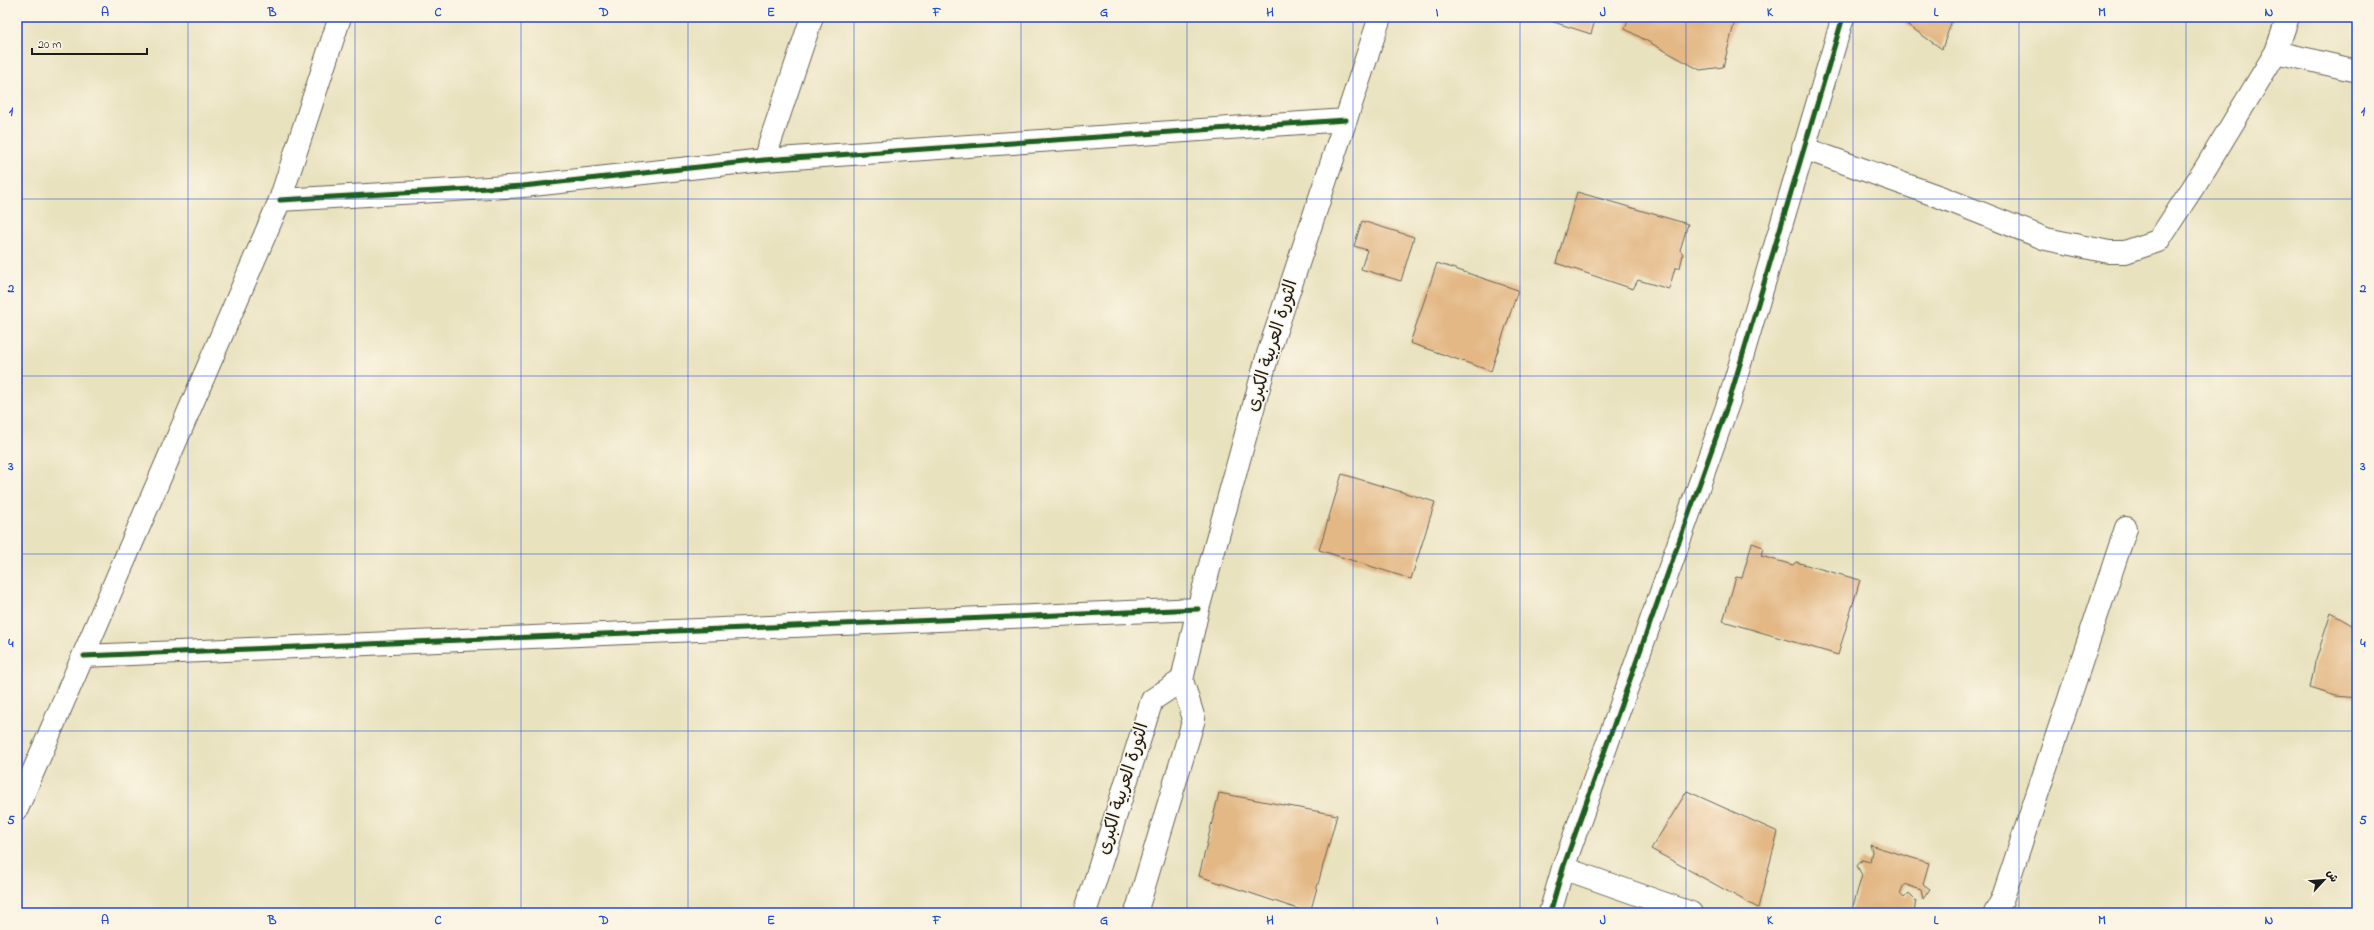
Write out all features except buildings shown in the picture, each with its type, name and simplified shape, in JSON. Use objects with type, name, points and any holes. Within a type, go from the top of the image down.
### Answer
[{"type":"street","points":[[17,808],[280,200],[340,17]]},
{"type":"street","points":[[764,160],[812,17]]},
{"type":"street","name":"الثورة العربية الكبرى","points":[[1136,913],[1194,719],[1182,680],[1198,609],[1268,354],[1380,17]]},
{"type":"street","points":[[1550,913],[1562,868],[1729,401],[1843,17]]},
{"type":"street","points":[[1803,148],[1943,198],[2046,240],[2110,252],[2125,252],[2158,242],[2205,169],[2276,52],[2288,17]]},
{"type":"street","points":[[2276,52],[2357,71]]},
{"type":"street","points":[[280,200],[523,186],[764,160],[1346,120]]},
{"type":"street","points":[[1995,913],[2004,892],[2126,528]]},
{"type":"street","points":[[84,656],[1198,609]]},
{"type":"street","name":"الثورة العربية الكبرى","points":[[1085,913],[1152,700],[1182,680]]},
{"type":"street","points":[[1562,868],[1690,913]]},
{"type":"cycle path","points":[[1550,913],[1563,868],[1729,401],[1843,17]]},
{"type":"cycle path","points":[[280,200],[523,186],[764,160],[1346,120]]},
{"type":"cycle path","points":[[84,656],[1198,609]]}]
